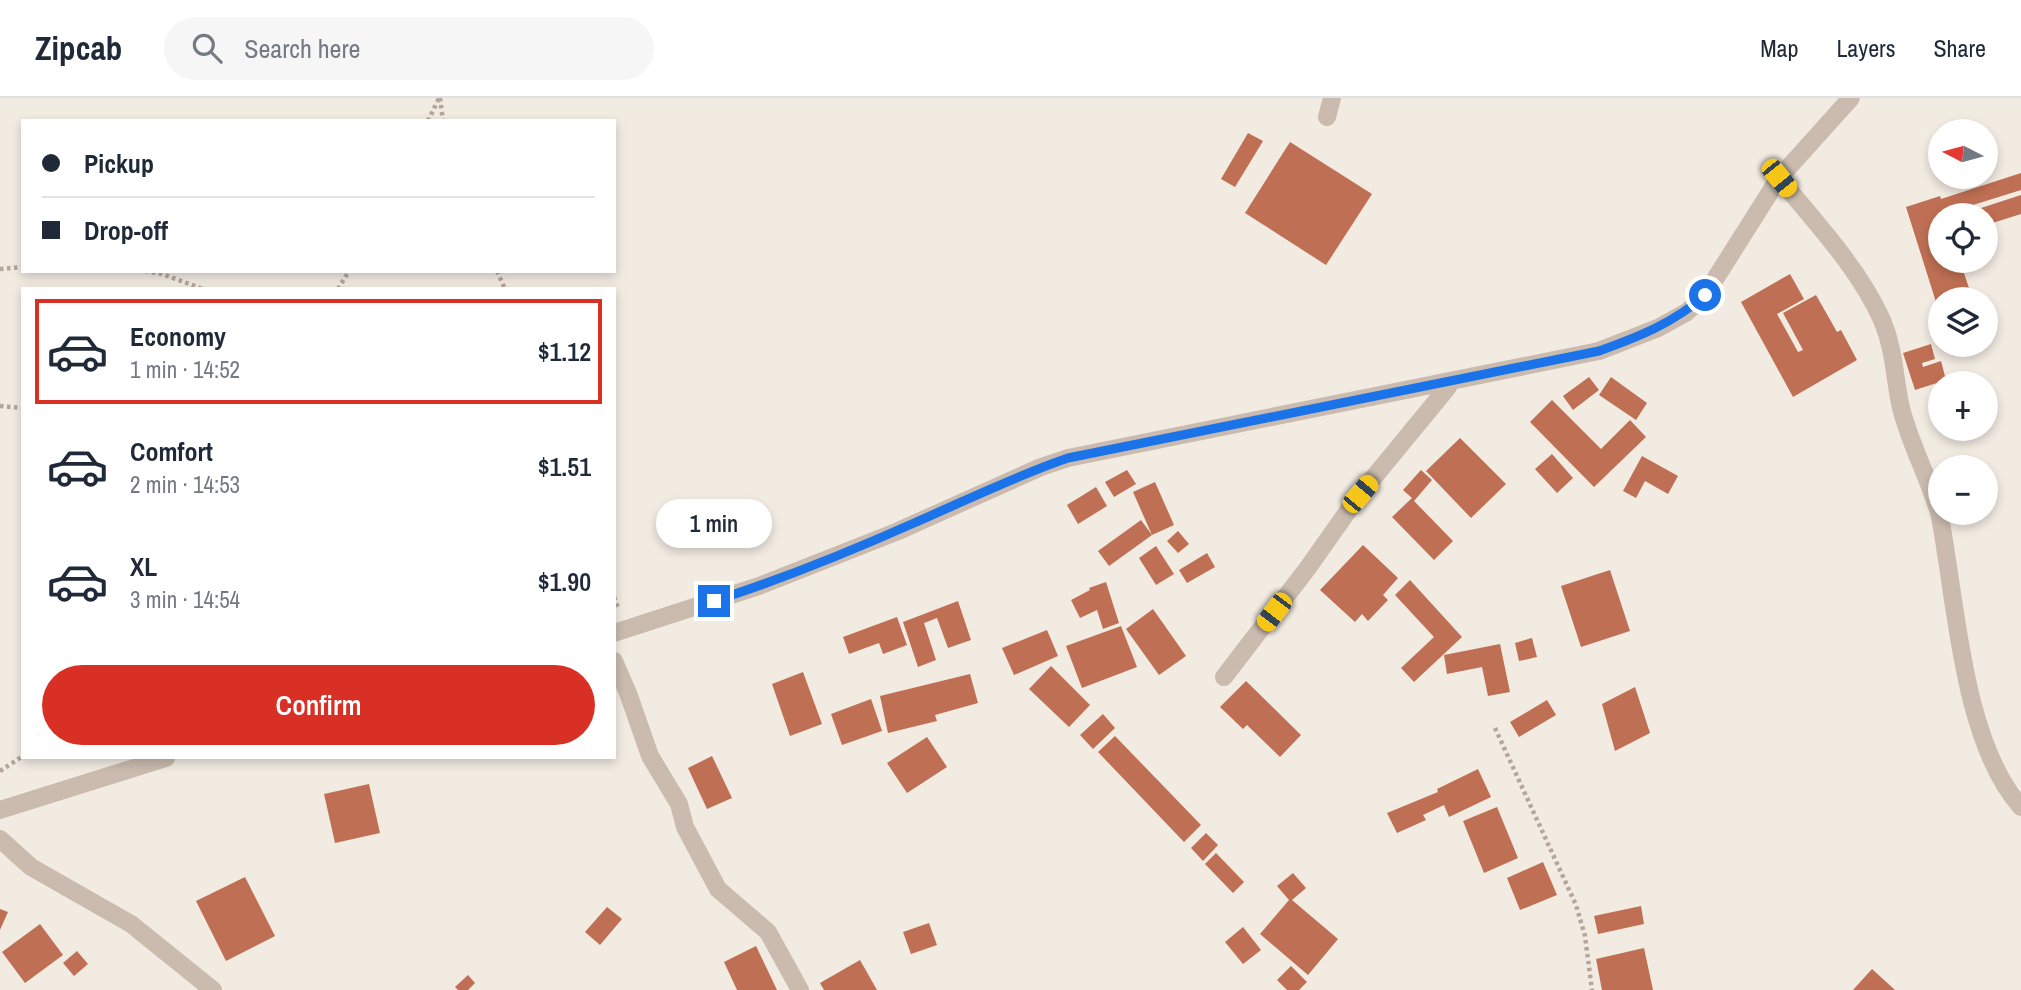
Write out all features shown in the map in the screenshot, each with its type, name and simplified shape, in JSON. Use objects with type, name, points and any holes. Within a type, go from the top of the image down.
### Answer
[{"type":"street","points":[[1327,117],[1332,98]]},
{"type":"street","points":[[616,632],[759,586],[1068,458],[1599,351],[1647,333],[1687,312],[1705,295],[1779,178],[1851,98]]},
{"type":"street","points":[[1779,178],[1851,267],[1881,319],[1895,358],[1902,408],[1939,514],[1966,674],[1979,724],[1993,764],[2008,793],[2021,807]]},
{"type":"street","points":[[1224,677],[1307,569],[1360,494],[1448,387],[1447,382]]},
{"type":"street","points":[[616,666],[650,757],[674,795],[685,827],[718,889],[768,932],[800,990]]},
{"type":"street","points":[[0,810],[163,759]]},
{"type":"street","points":[[0,839],[31,867],[131,924],[213,990]]},
{"type":"path","points":[[429,119],[440,98]]},
{"type":"path","points":[[440,98],[443,119]]},
{"type":"path","points":[[0,268],[21,267]]},
{"type":"path","points":[[156,273],[198,287]]},
{"type":"path","points":[[0,406],[21,408]]},
{"type":"path","points":[[1495,728],[1576,905],[1585,936],[1592,990]]},
{"type":"path","points":[[0,771],[21,756]]},
{"type":"building","points":[[1248,133],[1263,141],[1235,187],[1221,179]]},
{"type":"building","points":[[1290,142],[1372,194],[1326,265],[1245,213]]},
{"type":"building","points":[[2021,173],[2021,190],[1979,203],[1928,203],[1928,273],[1964,273],[1969,287],[1931,287],[1906,207],[1972,189],[1998,189],[1998,180]]},
{"type":"building","points":[[2021,195],[2021,214],[1998,221],[1996,203]]},
{"type":"building","points":[[1790,274],[1804,299],[1777,314],[1798,352],[1803,350],[1783,313],[1816,295],[1837,332],[1841,330],[1857,360],[1793,397],[1741,302]]},
{"type":"building","points":[[1928,345],[1928,357],[1935,359],[1922,363],[1923,367],[1941,361],[1944,371],[1928,371],[1928,386],[1915,390],[1903,353]]},
{"type":"building","points":[[1589,377],[1599,390],[1573,410],[1563,396]]},
{"type":"building","points":[[1611,377],[1647,403],[1636,420],[1599,395]]},
{"type":"building","points":[[1552,400],[1601,449],[1630,420],[1646,437],[1594,487],[1530,422]]},
{"type":"building","points":[[1460,438],[1506,484],[1471,518],[1426,471]]},
{"type":"building","points":[[1552,454],[1573,478],[1557,493],[1535,469]]},
{"type":"building","points":[[1642,456],[1678,476],[1668,494],[1645,481],[1636,498],[1623,491]]},
{"type":"building","points":[[1127,470],[1136,484],[1114,497],[1105,482]]},
{"type":"building","points":[[1421,470],[1432,480],[1414,501],[1453,541],[1434,560],[1392,517],[1412,498],[1403,490]]},
{"type":"building","points":[[1155,482],[1174,525],[1152,535],[1133,492]]},
{"type":"building","points":[[1096,487],[1107,506],[1078,524],[1067,505]]},
{"type":"building","points":[[1141,520],[1152,535],[1109,566],[1098,551]]},
{"type":"building","points":[[1178,531],[1189,544],[1178,553],[1167,541]]},
{"type":"building","points":[[1363,545],[1398,578],[1383,595],[1388,600],[1368,621],[1362,614],[1355,622],[1320,590]]},
{"type":"building","points":[[1156,546],[1174,574],[1156,585],[1139,558]]},
{"type":"building","points":[[1207,553],[1215,567],[1187,583],[1179,570]]},
{"type":"building","points":[[1610,570],[1630,631],[1581,647],[1561,586]]},
{"type":"building","points":[[1410,580],[1462,637],[1414,682],[1401,668],[1434,637],[1395,595]]},
{"type":"building","points":[[1106,582],[1119,623],[1103,629],[1097,610],[1080,618],[1071,600],[1090,590],[1089,588]]},
{"type":"building","points":[[958,601],[971,640],[948,648],[937,618],[924,623],[936,660],[918,667],[903,622]]},
{"type":"building","points":[[1153,609],[1186,656],[1159,675],[1126,629]]},
{"type":"building","points":[[897,617],[907,645],[883,654],[879,643],[849,654],[843,637]]},
{"type":"building","points":[[1121,626],[1137,667],[1082,688],[1066,646]]},
{"type":"building","points":[[1047,630],[1058,656],[1014,675],[1002,648]]},
{"type":"building","points":[[1532,638],[1537,657],[1519,661],[1515,643]]},
{"type":"building","points":[[1500,644],[1510,692],[1488,696],[1482,667],[1447,674],[1444,655]]},
{"type":"building","points":[[1051,666],[1090,705],[1069,727],[1029,689]]},
{"type":"building","points":[[803,672],[822,724],[790,736],[772,684]]},
{"type":"building","points":[[970,674],[978,703],[935,715],[937,721],[888,733],[880,696]]},
{"type":"building","points":[[1246,681],[1301,735],[1280,757],[1247,725],[1243,729],[1220,707]]},
{"type":"building","points":[[1635,687],[1650,733],[1615,751],[1602,704]]},
{"type":"building","points":[[871,699],[882,731],[842,745],[831,714]]},
{"type":"building","points":[[1547,700],[1556,715],[1519,737],[1510,722]]},
{"type":"building","points":[[1103,714],[1115,728],[1093,749],[1080,735]]},
{"type":"building","points":[[1115,736],[1201,825],[1184,842],[1098,752]]},
{"type":"building","points":[[927,737],[947,767],[907,793],[887,763]]},
{"type":"building","points":[[712,756],[732,798],[707,809],[688,768]]},
{"type":"building","points":[[1478,769],[1491,797],[1449,817],[1444,805],[1423,815],[1426,820],[1397,833],[1387,813],[1438,792],[1437,789]]},
{"type":"building","points":[[369,784],[380,833],[335,843],[324,794]]},
{"type":"building","points":[[1497,807],[1518,858],[1484,873],[1463,821]]},
{"type":"building","points":[[1206,833],[1218,845],[1203,861],[1191,848]]},
{"type":"building","points":[[1216,853],[1244,882],[1233,893],[1205,864]]},
{"type":"building","points":[[1543,862],[1557,895],[1520,910],[1507,878]]},
{"type":"building","points":[[1293,873],[1306,888],[1292,900],[1338,939],[1308,975],[1260,934],[1289,900],[1277,886]]},
{"type":"building","points":[[245,877],[275,936],[226,961],[196,901]]},
{"type":"building","points":[[1641,906],[1644,924],[1598,934],[1594,916]]},
{"type":"building","points":[[607,907],[622,919],[600,945],[585,932]]},
{"type":"building","points":[[0,909],[8,912],[0,930]]},
{"type":"building","points":[[929,923],[937,945],[911,954],[903,932]]},
{"type":"building","points":[[40,924],[63,955],[25,983],[2,952]]},
{"type":"building","points":[[1243,927],[1261,950],[1243,964],[1225,942]]},
{"type":"building","points":[[756,946],[777,990],[737,990],[724,962]]},
{"type":"building","points":[[1644,948],[1653,990],[1602,990],[1596,959]]},
{"type":"building","points":[[77,951],[88,964],[74,976],[63,963]]},
{"type":"building","points":[[860,960],[877,990],[824,990],[820,983]]},
{"type":"building","points":[[1291,966],[1307,982],[1299,990],[1287,990],[1277,980]]},
{"type":"building","points":[[1872,969],[1895,990],[1853,990]]},
{"type":"building","points":[[468,975],[475,983],[468,990],[458,990],[455,987]]},
{"type":"route","points":[[714,601],[873,541],[1017,477],[1068,458],[1599,351],[1658,328],[1687,312],[1705,295]]}]
